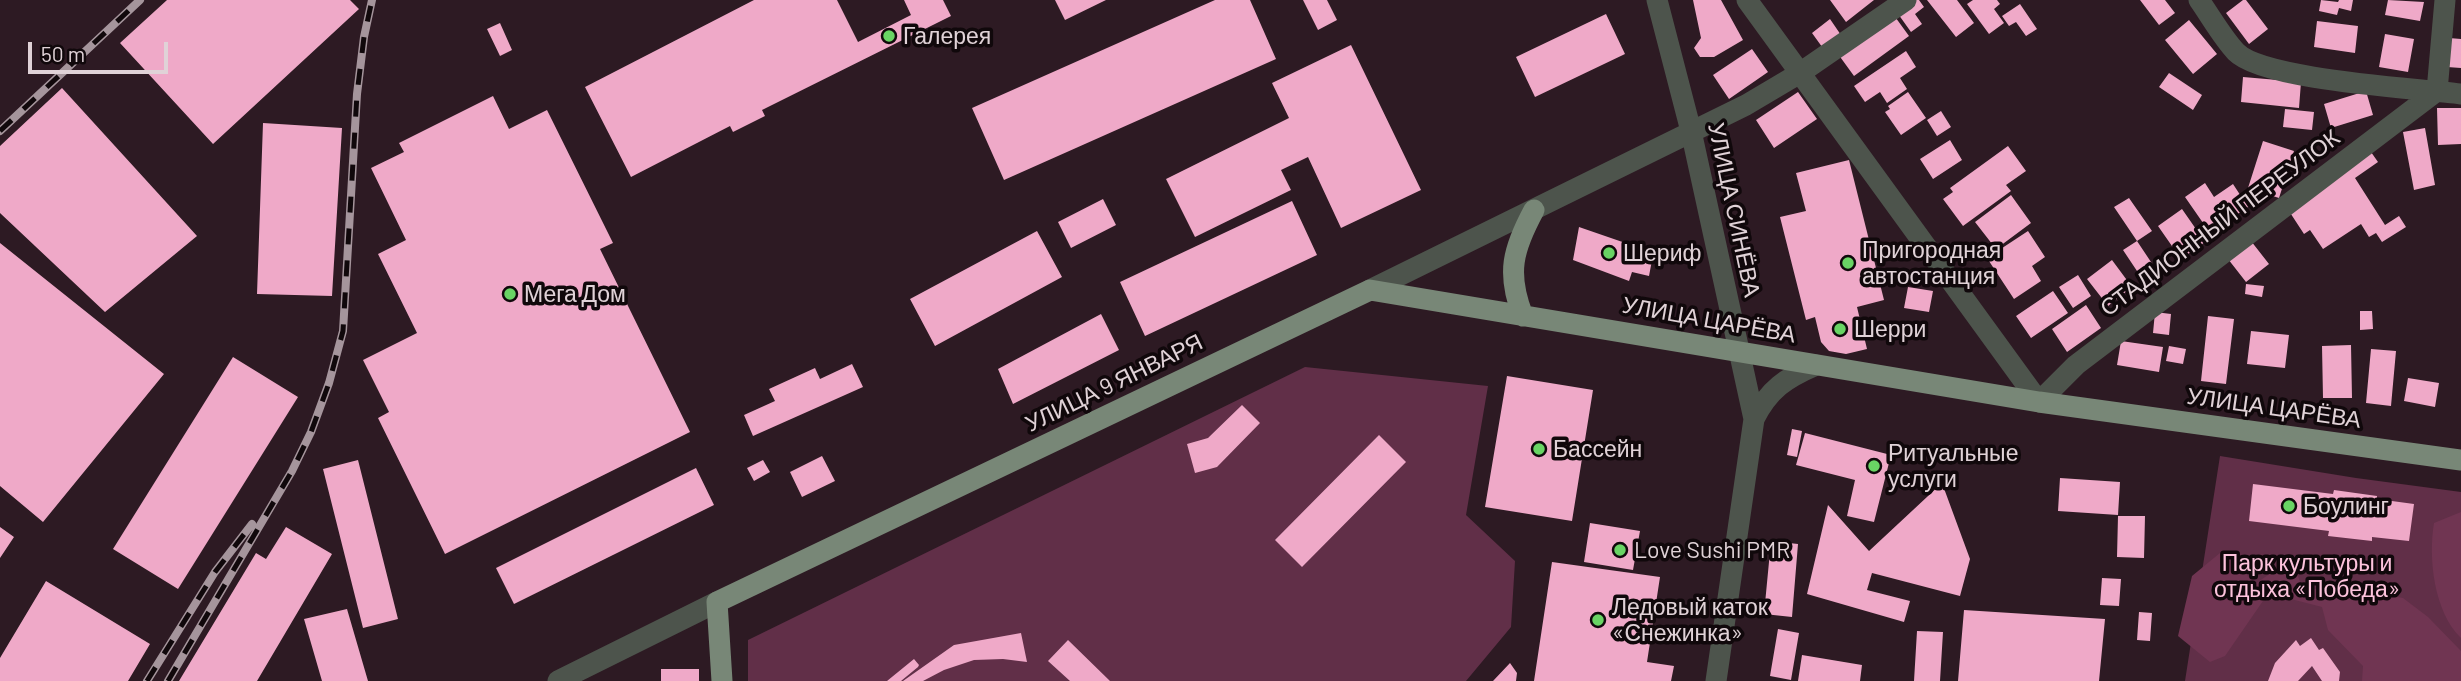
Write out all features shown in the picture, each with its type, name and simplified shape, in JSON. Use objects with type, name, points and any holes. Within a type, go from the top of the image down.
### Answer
[{"type":"main road","points":[[1523,316],[1516,298],[1513,263],[1518,240],[1534,210]]},
{"type":"main road","name":"УЛИЦА ЦАРЁВА","points":[[1370,290],[2039,402],[2461,460]]},
{"type":"main road","name":"УЛИЦА 9 ЯНВАРЯ","points":[[718,602],[1370,290]]},
{"type":"main road","points":[[718,602],[722,681]]},
{"type":"street","name":"УЛИЦА СИНЁВА","points":[[1657,0],[1691,131],[1754,419],[1716,681]]},
{"type":"street","points":[[1747,0],[2039,402]]},
{"type":"street","name":"УЛИЦА 9 ЯНВАРЯ","points":[[1370,290],[1746,105],[1800,73],[1906,0]]},
{"type":"street","points":[[2199,0],[2237,54],[2270,69],[2309,77],[2461,94]]},
{"type":"street","points":[[2437,91],[2445,0]]},
{"type":"street","name":"СТАДИОННЫЙ ПЕРЕУЛОК","points":[[2039,402],[2076,365],[2437,91]]},
{"type":"street","points":[[1754,419],[1764,400],[1778,385],[1816,365]]},
{"type":"street","name":"УЛИЦА 9 ЯНВАРЯ","points":[[558,681],[718,602]]},
{"type":"green space","points":[[1305,367],[1488,386],[1466,515],[1515,561],[1511,627],[1466,681],[748,681],[748,640]]},
{"type":"green space","name":"Парк культуры и отдыха «Победа»","points":[[2220,456],[2461,492],[2461,681],[2185,681]]},
{"type":"shaded area","points":[[2461,512],[2461,638],[2452,627],[2439,599],[2433,568],[2432,537],[2434,523]]},
{"type":"shaded area","points":[[2220,553],[2231,557],[2255,584],[2284,564],[2294,565],[2303,590],[2341,587],[2403,598],[2428,617],[2461,651],[2461,681],[2362,681],[2363,666],[2328,630],[2322,607],[2287,598],[2265,598],[2225,656],[2210,662],[2178,636],[2192,576]]},
{"type":"building","points":[[167,0],[350,0],[359,9],[213,144],[120,43]]},
{"type":"building","points":[[754,0],[837,0],[858,42],[911,15],[904,0],[943,0],[951,16],[762,110],[765,116],[733,132],[730,126],[631,177],[585,87]]},
{"type":"building","points":[[1055,0],[1106,0],[1065,20]]},
{"type":"building","points":[[1215,0],[1250,0],[1276,59],[1004,180],[972,108]]},
{"type":"building","points":[[1303,0],[1327,0],[1337,20],[1318,30]]},
{"type":"building","points":[[1693,0],[1721,0],[1743,40],[1714,57],[1700,57],[1694,48],[1701,38]]},
{"type":"building","points":[[1830,0],[1874,0],[1846,22]]},
{"type":"building","points":[[1910,0],[1919,0],[1924,7],[1915,14],[1922,24],[1911,32],[1896,11]]},
{"type":"building","points":[[1927,0],[1957,0],[1974,23],[1956,37]]},
{"type":"building","points":[[1973,0],[1997,0],[2000,4],[1994,9],[2004,23],[1989,34],[1967,4]]},
{"type":"building","points":[[2140,0],[2165,0],[2175,13],[2159,25]]},
{"type":"building","points":[[2246,0],[2268,29],[2249,44],[2226,13]]},
{"type":"building","points":[[2321,0],[2353,0],[2351,11],[2339,8],[2337,15],[2319,11]]},
{"type":"building","points":[[2388,0],[2424,2],[2420,21],[2385,15]]},
{"type":"building","points":[[2020,4],[2037,29],[2026,36],[2016,22],[2009,26],[2002,16]]},
{"type":"building","points":[[1606,14],[1625,54],[1535,97],[1516,57]]},
{"type":"building","points":[[1893,14],[1909,36],[1854,76],[1838,54]]},
{"type":"building","points":[[1830,19],[1843,38],[1825,51],[1812,33]]},
{"type":"building","points":[[2189,20],[2217,54],[2193,74],[2165,40]]},
{"type":"building","points":[[2317,21],[2358,26],[2355,53],[2314,47]]},
{"type":"building","points":[[500,23],[512,50],[500,56],[487,29]]},
{"type":"building","points":[[2385,34],[2414,39],[2408,72],[2379,67]]},
{"type":"building","points":[[2449,38],[2461,39],[2461,68],[2447,67]]},
{"type":"building","points":[[1351,45],[1421,190],[1341,228],[1308,157],[1281,170],[1291,190],[1195,237],[1166,179],[1289,118],[1272,83]]},
{"type":"building","points":[[1752,49],[1768,72],[1729,99],[1713,75]]},
{"type":"building","points":[[1906,51],[1916,67],[1900,78],[1907,89],[1887,103],[1880,92],[1865,102],[1854,86]]},
{"type":"building","points":[[2169,73],[2202,95],[2193,110],[2159,87]]},
{"type":"building","points":[[2243,77],[2301,82],[2299,108],[2241,102]]},
{"type":"building","points":[[62,88],[197,236],[105,312],[0,213],[0,146]]},
{"type":"building","points":[[2366,91],[2373,115],[2331,128],[2324,104]]},
{"type":"building","points":[[1798,92],[1817,119],[1774,148],[1756,120]]},
{"type":"building","points":[[1908,92],[1926,118],[1901,135],[1885,112],[1890,109],[1888,106]]},
{"type":"building","name":"Мега Дом","points":[[493,96],[509,129],[547,110],[613,243],[600,249],[690,432],[445,554],[378,418],[389,412],[363,360],[417,333],[378,254],[406,240],[371,168],[404,152],[399,143]]},
{"type":"building","points":[[2437,108],[2461,108],[2461,144],[2438,145]]},
{"type":"building","points":[[2285,109],[2314,112],[2312,130],[2283,127]]},
{"type":"building","points":[[1941,111],[1951,127],[1937,136],[1927,120]]},
{"type":"building","points":[[263,123],[342,128],[332,296],[257,294]]},
{"type":"building","points":[[2425,128],[2435,185],[2414,190],[2403,132]]},
{"type":"building","points":[[1950,140],[1962,160],[1933,179],[1920,159]]},
{"type":"building","points":[[2263,141],[2294,151],[2279,198],[2248,188]]},
{"type":"building","points":[[2008,146],[2026,171],[2006,185],[2011,191],[1963,226],[1943,199],[1953,192],[1950,188]]},
{"type":"building","points":[[2371,152],[2378,162],[2355,178],[2385,225],[2399,216],[2406,227],[2382,242],[2376,233],[2369,237],[2361,224],[2323,249],[2310,230],[2304,234],[2287,208]]},
{"type":"building","points":[[1849,160],[1884,300],[1857,307],[1867,349],[1846,354],[1829,351],[1821,342],[1815,317],[1806,320],[1780,217],[1806,211],[1796,173]]},
{"type":"building","points":[[2205,183],[2214,197],[2233,184],[2248,207],[2210,233],[2185,197]]},
{"type":"building","points":[[2011,195],[2031,223],[1996,249],[1975,222]]},
{"type":"building","points":[[2129,198],[2152,231],[2137,241],[2114,207]]},
{"type":"building","points":[[1103,199],[1116,225],[1071,248],[1058,222]]},
{"type":"building","points":[[1292,201],[1317,255],[1145,336],[1120,282]]},
{"type":"building","points":[[2182,209],[2205,242],[2181,259],[2158,226]]},
{"type":"building","name":"Шериф","points":[[1579,227],[1637,247],[1635,252],[1653,255],[1649,276],[1632,272],[1629,281],[1573,260]]},
{"type":"building","points":[[1037,231],[1062,277],[935,346],[910,299]]},
{"type":"building","points":[[2028,231],[2045,257],[2032,266],[2041,281],[2014,299],[1987,258]]},
{"type":"building","points":[[2137,241],[2161,277],[2147,286],[2123,250]]},
{"type":"building","points":[[2251,241],[2269,264],[2246,282],[2228,259]]},
{"type":"building","points":[[0,243],[164,374],[43,522],[0,486]]},
{"type":"building","points":[[2112,260],[2132,287],[2108,306],[2087,279]]},
{"type":"building","points":[[2078,275],[2091,296],[2073,308],[2059,287]]},
{"type":"building","points":[[2246,284],[2264,286],[2262,297],[2245,294]]},
{"type":"building","points":[[1908,287],[1933,291],[1929,312],[1904,308]]},
{"type":"building","points":[[2053,291],[2068,313],[2031,338],[2016,316]]},
{"type":"building","points":[[2086,305],[2101,328],[2067,352],[2052,329]]},
{"type":"building","points":[[2360,311],[2372,311],[2373,329],[2360,330]]},
{"type":"building","points":[[2155,312],[2171,314],[2169,335],[2153,333]]},
{"type":"building","points":[[1101,314],[1119,350],[1013,404],[998,369]]},
{"type":"building","points":[[2208,316],[2234,319],[2226,384],[2201,381]]},
{"type":"building","points":[[2251,331],[2289,335],[2285,368],[2247,364]]},
{"type":"building","points":[[2121,341],[2163,347],[2159,372],[2117,365]]},
{"type":"building","points":[[2351,345],[2352,398],[2323,398],[2322,346]]},
{"type":"building","points":[[2169,346],[2186,349],[2183,364],[2166,361]]},
{"type":"building","points":[[2371,349],[2396,351],[2391,406],[2366,403]]},
{"type":"building","points":[[233,357],[298,397],[178,589],[113,549]]},
{"type":"building","points":[[852,364],[863,387],[753,436],[744,415],[775,401],[769,389],[815,368],[820,379]]},
{"type":"building","name":"Бассейн","points":[[1507,376],[1593,390],[1572,521],[1485,507]]},
{"type":"building","points":[[2408,378],[2439,383],[2435,407],[2404,401]]},
{"type":"building","points":[[1242,405],[1260,423],[1217,467],[1195,473],[1187,444],[1208,438]]},
{"type":"building","points":[[1792,429],[1802,431],[1797,457],[1787,455]]},
{"type":"building","points":[[1805,433],[1891,455],[1874,522],[1847,516],[1855,480],[1796,465]]},
{"type":"building","points":[[1379,435],[1406,462],[1302,567],[1275,540]]},
{"type":"building","points":[[822,456],[835,481],[802,497],[790,472]]},
{"type":"building","points":[[358,460],[398,619],[363,628],[323,469]]},
{"type":"building","points":[[763,460],[770,472],[754,481],[747,468]]},
{"type":"building","points":[[696,468],[714,505],[514,604],[496,568]]},
{"type":"building","points":[[2060,478],[2120,482],[2118,515],[2058,511]]},
{"type":"building","points":[[1942,483],[1970,559],[1960,596],[1872,573],[1867,590],[1910,601],[1904,622],[1807,594],[1828,505],[1869,551]]},
{"type":"building","points":[[2253,484],[2333,494],[2334,490],[2414,504],[2409,541],[2372,537],[2372,541],[2328,536],[2329,531],[2249,521]]},
{"type":"building","points":[[2118,516],[2145,516],[2144,558],[2117,557]]},
{"type":"building","points":[[1590,523],[1640,531],[1633,570],[1584,562]]},
{"type":"building","points":[[0,527],[14,537],[0,558]]},
{"type":"building","points":[[286,527],[332,554],[257,681],[179,681],[256,553],[266,559]]},
{"type":"building","points":[[1771,541],[1798,544],[1792,617],[1764,614]]},
{"type":"building","name":"Ледовый каток «Снежинка»","points":[[1552,562],[1660,577],[1647,662],[1674,666],[1671,681],[1534,681]]},
{"type":"building","points":[[2102,578],[2121,579],[2119,606],[2100,605]]},
{"type":"building","points":[[46,581],[150,644],[128,681],[0,681],[0,658]]},
{"type":"building","points":[[347,609],[368,681],[322,681],[304,619]]},
{"type":"building","points":[[1964,610],[2105,619],[2099,681],[1958,681]]},
{"type":"building","points":[[2139,612],[2152,613],[2150,641],[2137,640]]},
{"type":"building","points":[[1778,629],[1799,633],[1791,680],[1770,676]]},
{"type":"building","points":[[1917,631],[1943,632],[1940,681],[1914,681]]},
{"type":"building","points":[[1021,633],[1027,662],[974,660],[944,670],[923,681],[903,681],[954,645]]},
{"type":"building","points":[[2311,638],[2319,650],[2323,648],[2340,672],[2339,681],[2322,681],[2312,666],[2298,681],[2268,681],[2275,663],[2296,640],[2300,646]]},
{"type":"building","points":[[1068,640],[1110,681],[1070,681],[1048,661]]},
{"type":"building","points":[[1802,655],[1862,665],[1860,681],[1798,681]]},
{"type":"building","points":[[914,659],[918,667],[901,681],[887,681]]},
{"type":"building","points":[[1510,663],[1517,673],[1516,681],[1493,681]]},
{"type":"building","points":[[661,669],[699,669],[699,681],[661,681]]},
{"type":"railway","points":[[0,131],[140,0]]},
{"type":"railway","points":[[168,681],[292,471],[311,432],[329,383],[343,331],[357,94],[372,0]]},
{"type":"railway","points":[[147,681],[215,572],[252,524]]},
{"type":"place","name":"Галерея","points":[[889,36]]},
{"type":"place","name":"Шериф","points":[[1609,253]]},
{"type":"place","name":"Пригородная автостанция","points":[[1848,263]]},
{"type":"place","name":"Мега Дом","points":[[510,294]]},
{"type":"place","name":"Шерри","points":[[1840,329]]},
{"type":"place","name":"Бассейн","points":[[1539,449]]},
{"type":"place","name":"Ритуальные услуги","points":[[1874,466]]},
{"type":"place","name":"Боулинг","points":[[2289,506]]},
{"type":"place","name":"Love Sushi PMR","points":[[1620,550]]},
{"type":"place","name":"Ледовый каток «Снежинка»","points":[[1598,620]]}]
